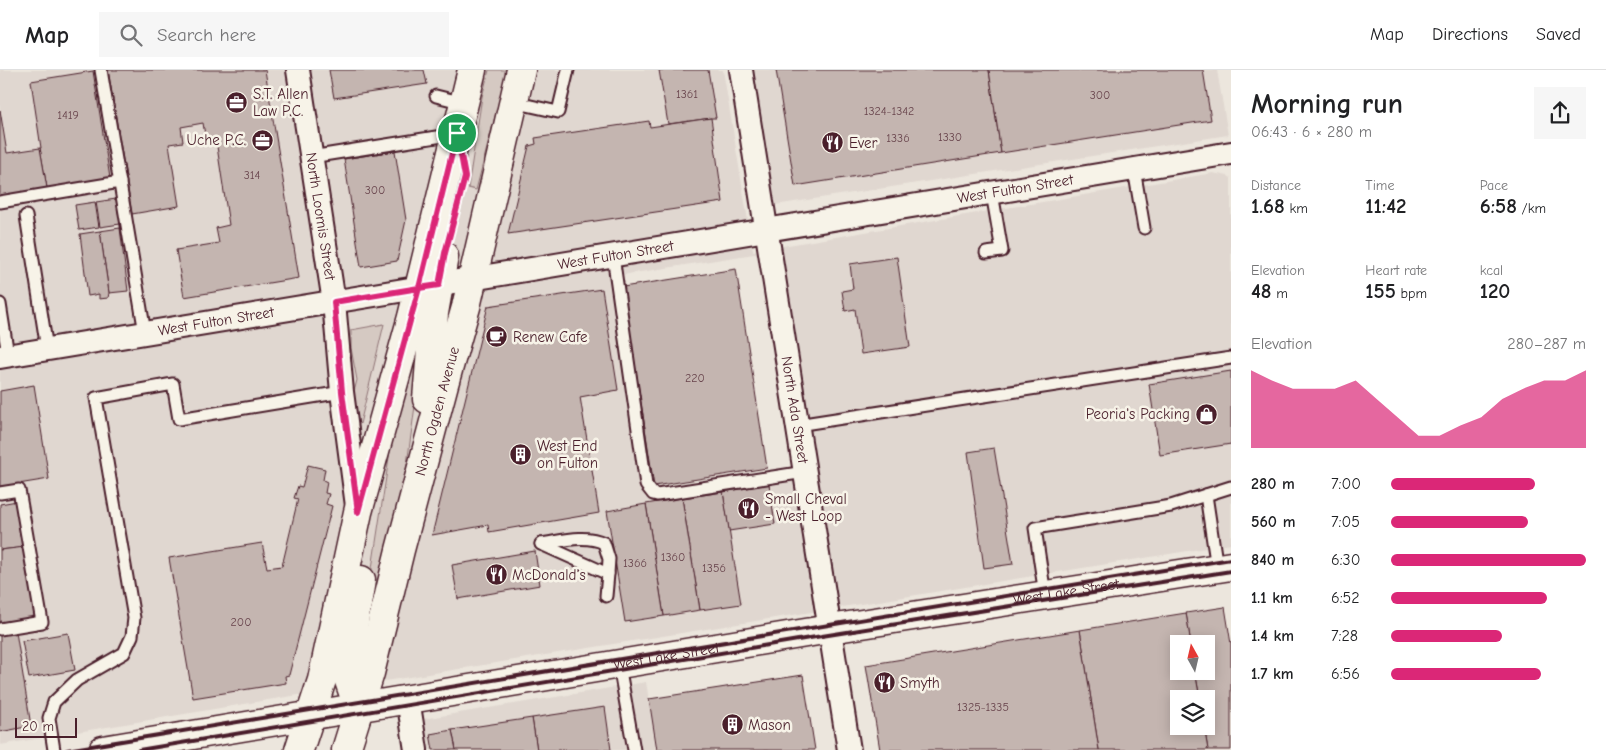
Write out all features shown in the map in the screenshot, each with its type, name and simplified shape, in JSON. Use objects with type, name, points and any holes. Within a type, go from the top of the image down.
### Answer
[{"type":"main road","points":[[299,750],[322,680],[358,512],[429,286],[457,133],[472,70]]},
{"type":"main road","name":"North Ogden Avenue","points":[[346,750],[370,673],[422,466],[466,307],[520,70]]},
{"type":"main road","points":[[422,466],[434,313],[429,286]]},
{"type":"main road","points":[[358,512],[364,562],[346,672],[358,707]]},
{"type":"main road","name":"West Lake Street","points":[[103,750],[830,629],[1224,567]]},
{"type":"main road","points":[[310,716],[318,750]]},
{"type":"street","name":"North Loomis Street","points":[[298,70],[334,302],[342,392],[358,512]]},
{"type":"street","name":"North Ada Street","points":[[741,70],[849,750]]},
{"type":"street","name":"West Fulton Street","points":[[4,356],[1231,153]]},
{"type":"street","points":[[408,699],[416,750]]},
{"type":"lane","points":[[101,70],[145,333]]},
{"type":"lane","points":[[513,102],[558,112],[568,70]]},
{"type":"lane","points":[[436,96],[464,103]]},
{"type":"lane","points":[[311,157],[457,133]]},
{"type":"lane","points":[[1134,169],[1144,228]]},
{"type":"lane","points":[[0,202],[120,182]]},
{"type":"lane","points":[[986,253],[1002,251],[992,193]]},
{"type":"lane","points":[[26,216],[47,349]]},
{"type":"lane","points":[[613,256],[646,485],[653,494],[657,495],[805,472]]},
{"type":"lane","points":[[0,304],[4,356]]},
{"type":"lane","points":[[797,425],[1231,358]]},
{"type":"lane","points":[[54,750],[49,718],[54,702],[77,680],[124,653],[132,636],[134,618],[96,398],[173,384],[179,420],[342,392]]},
{"type":"lane","points":[[1045,596],[1035,528],[1171,506],[1231,486]]},
{"type":"lane","points":[[0,493],[19,490],[42,622],[0,629]]},
{"type":"lane","points":[[1206,494],[1224,567]]},
{"type":"lane","points":[[606,596],[608,574],[609,558],[604,543],[584,538],[542,544],[608,574]]},
{"type":"lane","points":[[619,665],[634,750]]},
{"type":"shaded area","points":[[0,70],[723,70],[753,251],[1213,173],[1231,178],[1231,544],[0,745]],"holes":[[[754,254],[771,258],[805,472],[645,498],[609,277]]]},
{"type":"shaded area","points":[[489,70],[507,70],[476,190],[468,188],[482,97]]},
{"type":"shaded area","points":[[753,70],[1217,70],[1228,135],[775,205]]},
{"type":"shaded area","points":[[384,324],[360,424],[354,422],[351,395],[357,380],[351,348],[351,330]]},
{"type":"shaded area","points":[[421,331],[425,333],[407,464],[374,603],[367,601],[390,451]]},
{"type":"shaded area","points":[[646,682],[657,750],[416,750],[411,721]]},
{"type":"building","points":[[108,70],[265,70],[299,278],[184,297],[176,250],[219,243],[216,228],[229,225],[216,140],[206,141],[203,123],[181,127],[183,142],[169,144],[179,206],[132,214]]},
{"type":"building","points":[[329,70],[424,70],[427,84],[334,98]]},
{"type":"building","points":[[659,70],[708,70],[716,118],[668,124]]},
{"type":"building","points":[[776,70],[989,70],[1001,153],[795,186]]},
{"type":"building","points":[[989,70],[1203,70],[1211,120],[1001,153]]},
{"type":"building","points":[[93,71],[110,178],[47,188],[31,81]]},
{"type":"building","points":[[0,110],[7,153],[40,148],[47,188],[0,196]]},
{"type":"building","points":[[711,118],[723,202],[508,234],[529,146],[536,144],[535,138],[649,121],[650,127]]},
{"type":"building","points":[[395,151],[406,220],[397,261],[361,267],[344,159]]},
{"type":"building","points":[[116,199],[120,224],[100,227],[96,202]]},
{"type":"building","points":[[95,202],[99,227],[79,230],[75,205]]},
{"type":"building","points":[[120,228],[128,291],[109,293],[100,231]]},
{"type":"building","points":[[100,231],[109,293],[108,298],[99,299],[99,294],[88,296],[80,234]]},
{"type":"building","points":[[897,257],[910,347],[861,354],[855,309],[845,311],[842,291],[853,289],[850,264]]},
{"type":"building","points":[[736,269],[767,468],[654,486],[623,287]]},
{"type":"building","name":"West End on Fulton","points":[[602,289],[618,390],[580,397],[599,513],[489,532],[488,525],[432,535],[488,306]]},
{"type":"building","points":[[1231,371],[1231,444],[1160,455],[1149,384]]},
{"type":"building","points":[[34,385],[49,479],[0,487],[0,391]]},
{"type":"building","points":[[994,448],[1013,564],[984,568],[968,452]]},
{"type":"building","points":[[308,465],[325,469],[323,480],[327,482],[325,493],[329,494],[326,504],[332,506],[289,675],[285,676],[286,683],[193,698],[169,558],[262,543],[267,568],[282,566],[298,499],[294,498],[298,486],[302,487]]},
{"type":"building","name":"Small Cheval - West Loop","points":[[769,484],[775,524],[729,531],[723,492]]},
{"type":"building","points":[[723,492],[741,604],[700,610],[682,498]]},
{"type":"building","points":[[682,498],[700,610],[664,616],[646,504]]},
{"type":"building","points":[[17,501],[25,547],[0,550],[0,504]]},
{"type":"building","points":[[646,504],[664,616],[625,622],[607,511]]},
{"type":"building","points":[[25,547],[36,617],[0,623],[0,550]]},
{"type":"building","name":"McDonald's","points":[[535,551],[540,585],[458,599],[452,565]]},
{"type":"building","points":[[1225,607],[1231,644],[1231,750],[1208,750],[1206,735],[1215,735],[1215,690],[1198,690],[1197,680],[1215,680],[1215,635],[1190,635],[1186,613]]},
{"type":"building","points":[[1186,613],[1190,635],[1170,635],[1170,680],[1197,680],[1198,690],[1170,690],[1170,735],[1206,735],[1208,750],[1099,750],[1080,630]]},
{"type":"building","points":[[1080,630],[1099,750],[880,750],[866,665]]},
{"type":"building","points":[[16,632],[31,726],[0,732],[0,635]]},
{"type":"building","points":[[68,633],[75,670],[29,678],[22,641]]},
{"type":"building","name":"Mason","points":[[803,675],[815,750],[657,750],[649,699]]},
{"type":"building","points":[[605,707],[611,750],[537,750],[532,718]]},
{"type":"building","points":[[532,718],[537,750],[456,750],[452,730]]},
{"type":"building","points":[[452,730],[456,750],[433,750],[430,734]]},
{"type":"railway","points":[[67,750],[1231,559]]},
{"type":"railway","points":[[139,750],[822,636],[1231,571]]},
{"type":"place","name":"S.T. Allen Law P.C.","points":[[237,103]]},
{"type":"place","name":"Uche P.C.","points":[[262,140]]},
{"type":"place","name":"Ever","points":[[833,143]]},
{"type":"place","name":"Renew Cafe","points":[[497,337]]},
{"type":"place","name":"Peoria's Packing","points":[[1206,414]]},
{"type":"place","name":"West End on Fulton","points":[[521,455]]},
{"type":"place","name":"Small Cheval - West Loop","points":[[749,508]]},
{"type":"place","name":"McDonald's","points":[[496,575]]},
{"type":"place","name":"Smyth","points":[[884,683]]},
{"type":"place","name":"Mason","points":[[732,725]]},
{"type":"route","points":[[457,133],[419,288],[334,302],[342,392],[358,512],[419,288],[439,285],[445,253],[465,177],[457,133]]}]
